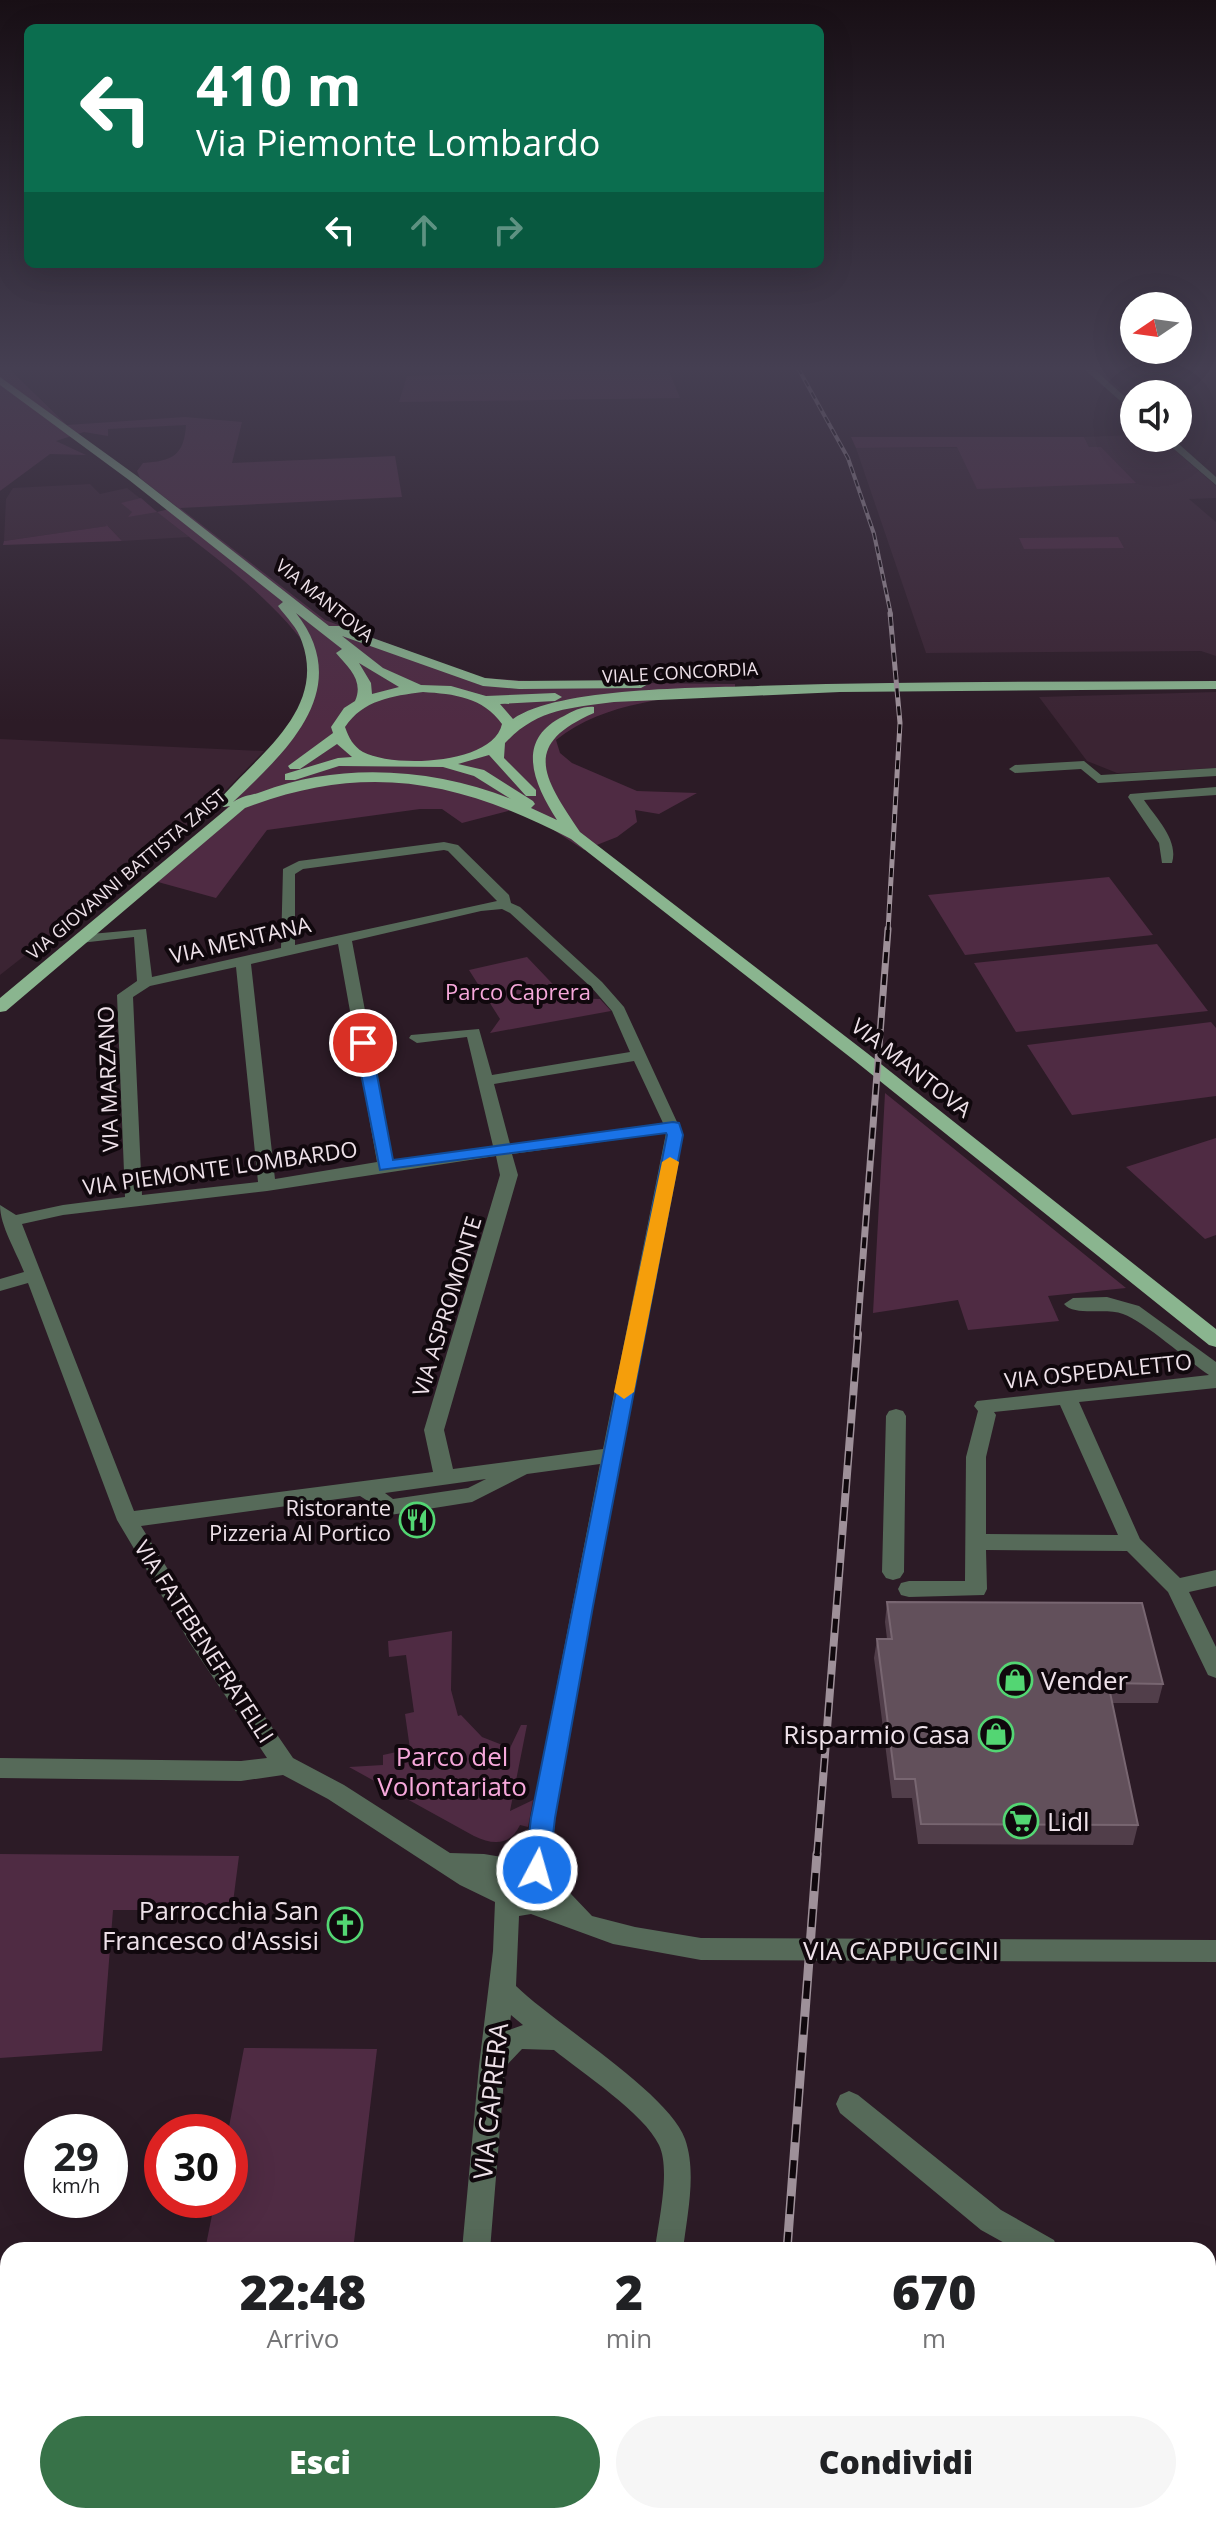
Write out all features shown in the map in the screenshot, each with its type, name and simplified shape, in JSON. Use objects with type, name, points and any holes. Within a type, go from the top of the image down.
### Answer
[{"type":"main road","name":"VIA MANTOVA","points":[[131,486],[387,677],[417,687],[440,689]]},
{"type":"main road","name":"VIA MANTOVA","points":[[137,486],[291,606],[353,663],[367,687],[361,703]]},
{"type":"main road","points":[[291,606],[333,629],[483,682],[519,685],[814,684]]},
{"type":"main road","points":[[216,811],[276,751],[300,716],[311,688],[314,675],[311,649],[291,606]]},
{"type":"main road","name":"VIALE CONCORDIA","points":[[1075,683],[1118,678],[1216,677]]},
{"type":"main road","name":"VIALE CONCORDIA","points":[[440,689],[487,700],[689,687],[814,684],[1216,685]]},
{"type":"main road","name":"VIALE CONCORDIA","points":[[430,765],[469,758],[502,738],[531,714],[559,707],[625,697],[875,686]]},
{"type":"main road","points":[[361,703],[397,692],[440,689]]},
{"type":"main road","points":[[567,830],[544,782],[537,758],[540,743],[561,721],[604,705],[732,691]]},
{"type":"main road","points":[[487,700],[506,715],[509,724],[495,753],[497,759],[567,830]]},
{"type":"main road","name":"VIA GIOVANNI BATTISTA ZAIST","points":[[0,991],[216,811],[318,753],[338,736],[340,721],[361,703]]},
{"type":"main road","points":[[338,736],[351,750],[377,762]]},
{"type":"main road","name":"VIA GIOVANNI BATTISTA ZAIST","points":[[0,1007],[237,806],[271,785],[306,771],[347,761],[430,765]]},
{"type":"main road","points":[[430,765],[479,773],[502,785],[567,830]]},
{"type":"main road","points":[[237,806],[281,789],[314,782],[417,778],[474,791],[567,830]]},
{"type":"main road","name":"VIA MANTOVA","points":[[567,830],[897,1085],[1216,1340]]},
{"type":"street","points":[[1015,769],[1084,765],[1098,779],[1216,772]]},
{"type":"street","points":[[1167,860],[1166,843],[1135,797],[1216,791]]},
{"type":"street","name":"VIA CAPRERA","points":[[288,950],[288,872],[299,865],[444,846],[453,848],[504,898],[504,905],[523,917],[597,985],[619,1010],[675,1135],[543,1818],[520,1886],[506,1951],[492,2066],[477,2242]]},
{"type":"street","points":[[386,1166],[344,939],[481,907],[504,905]]},
{"type":"street","points":[[80,939],[141,932],[145,983]]},
{"type":"street","name":"VIA MENTANA","points":[[145,983],[344,939]]},
{"type":"street","points":[[243,959],[267,1186]]},
{"type":"street","name":"VIA MARZANO","points":[[134,1202],[125,995],[145,983]]},
{"type":"street","name":"VIA ASPROMONTE","points":[[417,1038],[473,1032],[504,1150],[508,1185],[434,1430],[444,1475]]},
{"type":"street","points":[[486,1081],[641,1055]]},
{"type":"street","name":"VIA PIEMONTE LOMBARDO","points":[[6,1216],[267,1186],[386,1166],[673,1127]]},
{"type":"street","name":"VIA FATEBENEFRATELLI","points":[[6,1216],[127,1520],[198,1637],[285,1765],[336,1792],[445,1863],[520,1886]]},
{"type":"street","points":[[0,1285],[32,1276]]},
{"type":"street","name":"VIA OSPEDALETTO","points":[[1073,1304],[1107,1303],[1132,1310],[1216,1371]]},
{"type":"street","name":"VIA OSPEDALETTO","points":[[978,1542],[976,1457],[985,1411],[1216,1381]]},
{"type":"street","points":[[1067,1398],[1132,1543],[1176,1587],[1216,1669]]},
{"type":"street","points":[[893,1572],[896,1416]]},
{"type":"street","points":[[127,1520],[444,1475],[612,1455]]},
{"type":"street","points":[[362,1487],[390,1507],[472,1495],[532,1466]]},
{"type":"street","points":[[909,1589],[976,1589],[978,1542],[1132,1543]]},
{"type":"street","points":[[1176,1587],[1216,1578]]},
{"type":"street","points":[[0,1768],[241,1771],[285,1765]]},
{"type":"street","name":"VIA CAPPUCCINI","points":[[520,1886],[589,1926],[652,1943],[701,1949],[1216,1951]]},
{"type":"street","points":[[502,1983],[507,1994],[556,2038],[649,2110],[673,2142],[677,2181],[670,2242]]},
{"type":"street","points":[[492,2066],[502,2047],[514,2038],[535,2034],[556,2038]]},
{"type":"street","points":[[849,2104],[991,2220],[1030,2242]]},
{"type":"shaded area","points":[[92,486],[100,494],[127,488],[189,537],[122,541],[108,526],[4,541],[6,499],[13,488]]},
{"type":"shaded area","points":[[869,486],[1216,486],[1216,498],[1189,499],[1216,522],[1216,656],[1201,651],[926,653]]},
{"type":"shaded area","points":[[1216,692],[1216,768],[1117,773],[1087,761],[1039,697]]},
{"type":"shaded area","points":[[0,739],[264,751],[196,821],[0,975]]},
{"type":"green space","points":[[150,486],[400,486],[402,497],[180,508],[325,620],[480,678],[547,682],[735,684],[735,688],[619,709],[596,717],[556,740],[560,753],[572,763],[637,791],[697,793],[659,814],[635,810],[637,822],[617,837],[584,850],[549,827],[512,810],[462,823],[442,809],[420,809],[267,830],[216,898],[158,882],[291,738],[316,660],[263,598],[157,512],[177,507]]},
{"type":"green space","points":[[975,486],[1063,486],[977,489]]},
{"type":"green space","points":[[141,498],[157,512],[128,517],[132,512],[121,503]]},
{"type":"green space","points":[[105,523],[122,541],[3,545],[4,541],[107,526]]},
{"type":"green space","points":[[1118,537],[1124,548],[1024,549],[1019,538]]},
{"type":"green space","points":[[1109,877],[1153,935],[965,955],[928,895]]},
{"type":"green space","points":[[1157,944],[1208,1011],[1016,1032],[974,963]]},
{"type":"green space","name":"Parco Caprera","points":[[527,957],[566,998],[600,999],[611,1011],[490,1033],[500,1019],[469,970]]},
{"type":"green space","points":[[1211,1022],[1216,1028],[1216,1096],[1072,1115],[1027,1045]]},
{"type":"green space","points":[[885,1093],[1126,1288],[1048,1296],[1059,1321],[968,1330],[958,1300],[873,1313]]},
{"type":"green space","points":[[1216,1138],[1216,1235],[1205,1239],[1126,1167]]},
{"type":"green space","name":"Parco del Volontariato","points":[[452,1631],[451,1690],[458,1716],[461,1715],[482,1737],[510,1748],[521,1725],[527,1725],[510,1811],[533,1800],[528,1827],[520,1825],[511,1837],[500,1842],[474,1836],[349,1767],[383,1765],[383,1755],[410,1749],[405,1714],[414,1712],[406,1655],[389,1657],[388,1641]]},
{"type":"green space","points":[[0,1854],[239,1856],[232,1910],[113,1910],[102,2051],[0,2058]]},
{"type":"green space","points":[[244,2048],[377,2049],[354,2242],[207,2242],[211,2218],[248,2218],[248,2114],[231,2114]]},
{"type":"building","points":[[887,1602],[1142,1603],[1163,1684],[1108,1683],[1138,1825],[921,1824],[915,1779],[895,1779],[877,1639],[892,1639]]},
{"type":"railway","points":[[857,486],[874,534],[891,615]]},
{"type":"railway","points":[[888,931],[900,723],[890,613]]},
{"type":"railway","points":[[857,1336],[888,929]]},
{"type":"railway","points":[[817,1856],[858,1334]]},
{"type":"railway","points":[[788,2242],[817,1854]]},
{"type":"slow traffic","points":[[624,1392],[670,1162]]},
{"type":"place","name":"Ristorante Pizzeria Al Portico","points":[[417,1520]]},
{"type":"place","name":"Vender","points":[[1015,1680]]},
{"type":"place","name":"Risparmio Casa","points":[[996,1734]]},
{"type":"place","name":"Lidl","points":[[1021,1821]]},
{"type":"place","name":"Parrocchia San Francesco d'Assisi","points":[[345,1925]]},
{"type":"route","points":[[363,1043],[386,1166],[673,1127],[675,1135],[582,1606],[543,1818],[537,1870]]}]
